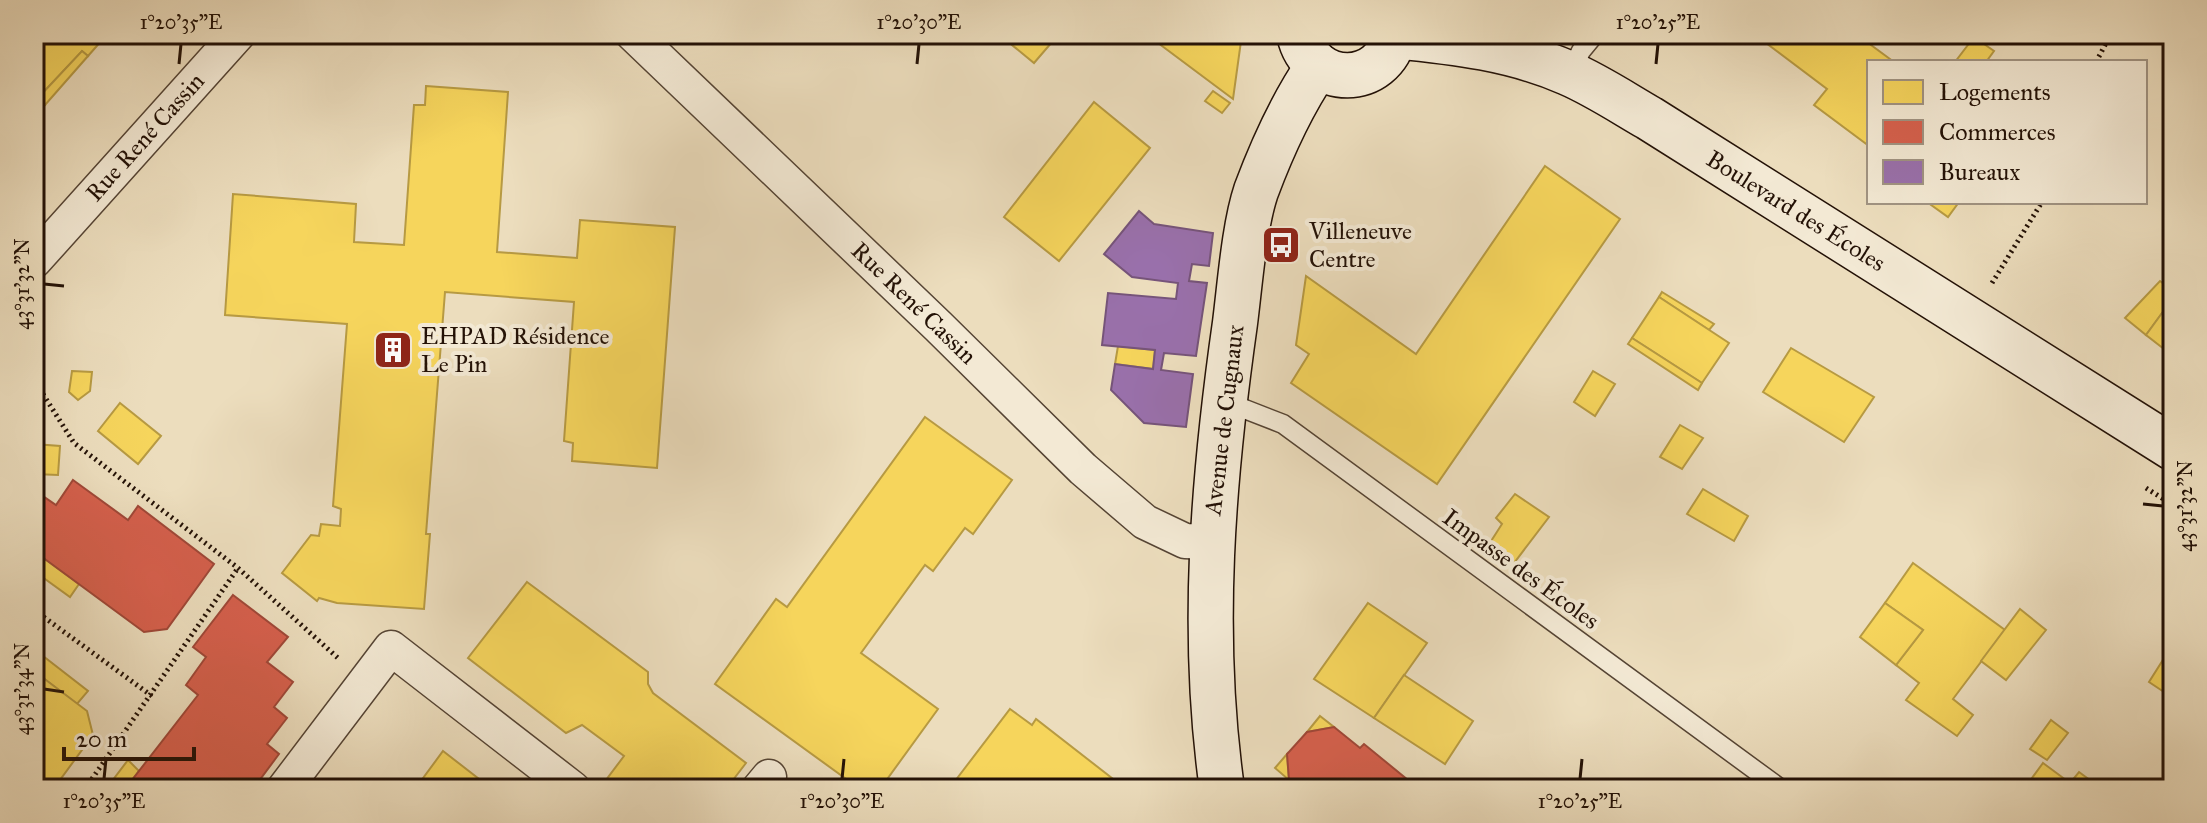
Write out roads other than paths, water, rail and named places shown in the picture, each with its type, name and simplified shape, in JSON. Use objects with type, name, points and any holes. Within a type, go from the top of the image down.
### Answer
[{"type":"street","name":"Rue René Cassin","points":[[40,243],[238,34]]},
{"type":"street","name":"Rue René Cassin","points":[[633,34],[1083,469],[1145,522],[1185,541],[1211,542]]},
{"type":"street","name":"Boulevard des Écoles","points":[[1395,35],[1467,43],[1524,57],[1570,74],[1649,118],[2173,448]]},
{"type":"street","points":[[1308,50],[1340,75],[1364,73],[1381,62],[1392,46],[1395,35]]},
{"type":"street","name":"Avenue de Cugnaux","points":[[1222,789],[1213,695],[1211,542],[1224,401],[1255,194],[1303,88],[1308,50]]},
{"type":"street","points":[[284,789],[391,648],[573,789]]},
{"type":"lane","points":[[1570,74],[1581,51],[1595,34]]},
{"type":"lane","name":"Impasse des Écoles","points":[[1224,401],[1283,424],[1781,789]]},
{"type":"place","name":"Villeneuve Centre","points":[[1281,245]]},
{"type":"place","name":"EHPAD Résidence Le Pin","points":[[393,350]]}]
